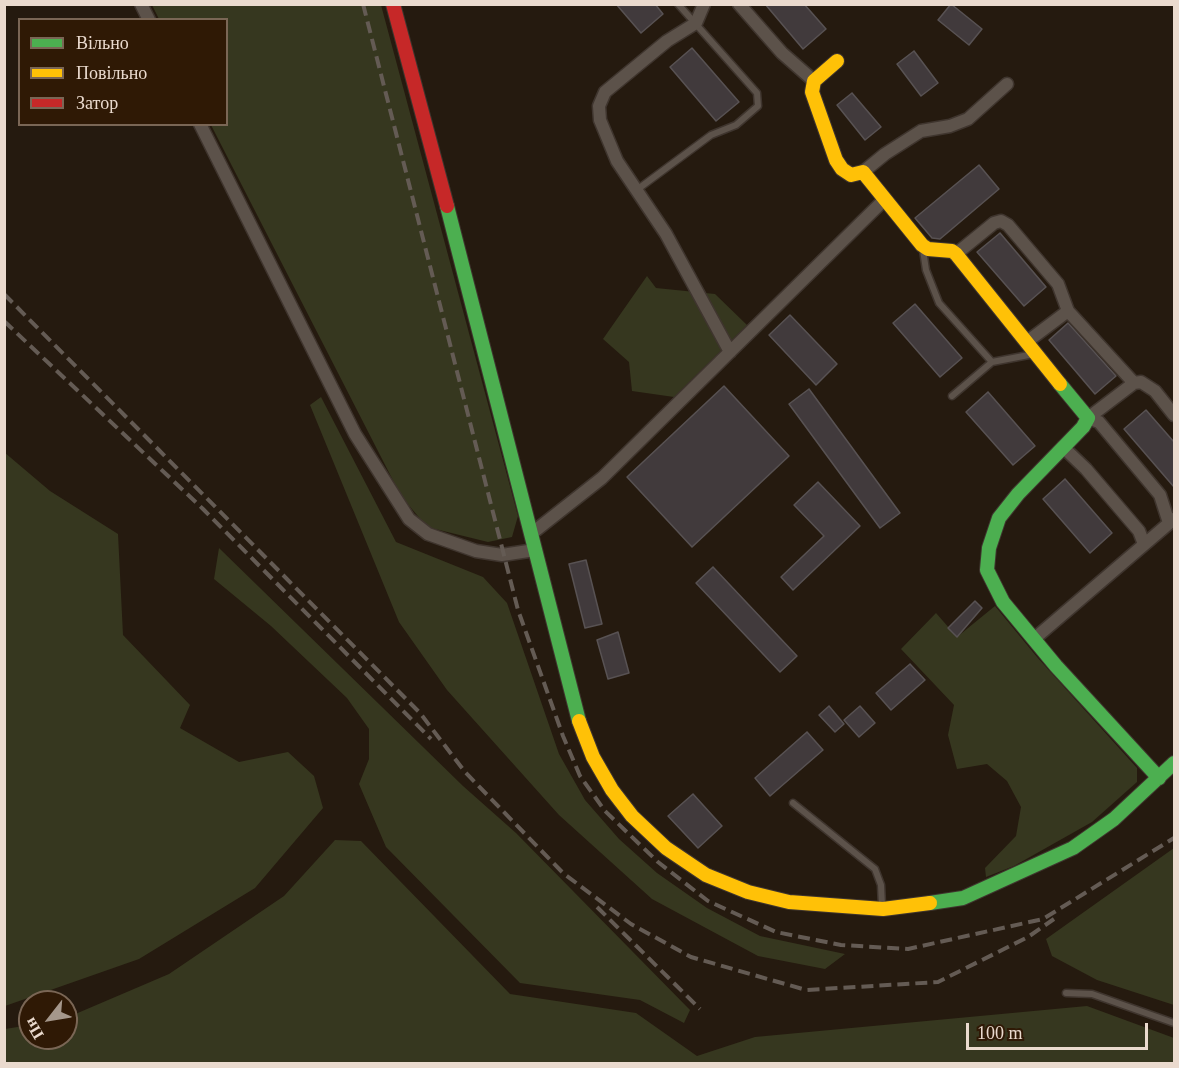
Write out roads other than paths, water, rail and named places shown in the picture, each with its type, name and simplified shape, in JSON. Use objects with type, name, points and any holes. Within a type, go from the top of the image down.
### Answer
[{"type":"street","points":[[141,4],[148,18]]},
{"type":"street","points":[[393,4],[484,342],[575,710],[593,757],[612,790],[632,816],[666,848],[706,875],[748,891],[789,902],[883,909],[963,898],[1073,848],[1114,819],[1174,763]]},
{"type":"street","points":[[704,4],[696,23],[667,41],[605,92],[599,106],[600,120],[617,161],[638,189],[730,352]]},
{"type":"street","points":[[739,4],[782,53],[814,81]]},
{"type":"street","points":[[837,61],[814,81],[812,92],[836,160],[842,169],[851,175],[863,172],[885,154],[921,131],[950,126],[968,119],[1007,84]]},
{"type":"street","points":[[201,126],[355,434],[409,519],[428,534],[476,551],[502,555],[535,549]]},
{"type":"street","points":[[863,172],[922,245],[928,249],[952,251],[956,254],[1088,418],[1099,422],[1160,495],[1172,521],[1034,639]]},
{"type":"street","points":[[531,534],[602,478],[884,200]]},
{"type":"street","points":[[956,254],[994,223],[1001,221],[1008,225],[1058,284],[1068,310],[1134,383]]},
{"type":"street","points":[[1028,341],[1068,310]]},
{"type":"street","points":[[1159,778],[1003,602],[987,570],[989,548],[999,518],[1083,427],[1088,418],[1134,383],[1141,382],[1155,391],[1174,415]]},
{"type":"street","points":[[1063,447],[1086,469],[1139,531],[1144,544]]},
{"type":"lane","points":[[638,189],[711,135],[736,125],[758,106],[757,93],[678,4]]},
{"type":"lane","points":[[922,245],[926,270],[939,303],[992,362]]},
{"type":"lane","points":[[952,396],[992,362],[1037,353]]},
{"type":"lane","points":[[793,803],[875,869],[881,885],[883,909]]},
{"type":"lane","points":[[1066,993],[1092,994],[1174,1023]]},
{"type":"railway","points":[[363,4],[518,610],[563,736],[580,776],[605,811],[658,862],[708,901],[776,932],[841,945],[908,949],[1043,919],[1174,838]]},
{"type":"railway","points":[[4,294],[420,713],[465,772],[563,873],[631,924],[691,957],[806,990],[938,982],[1028,937],[1054,919]]},
{"type":"railway","points":[[4,321],[203,509],[431,739]]},
{"type":"railway","points":[[597,907],[700,1009]]}]
